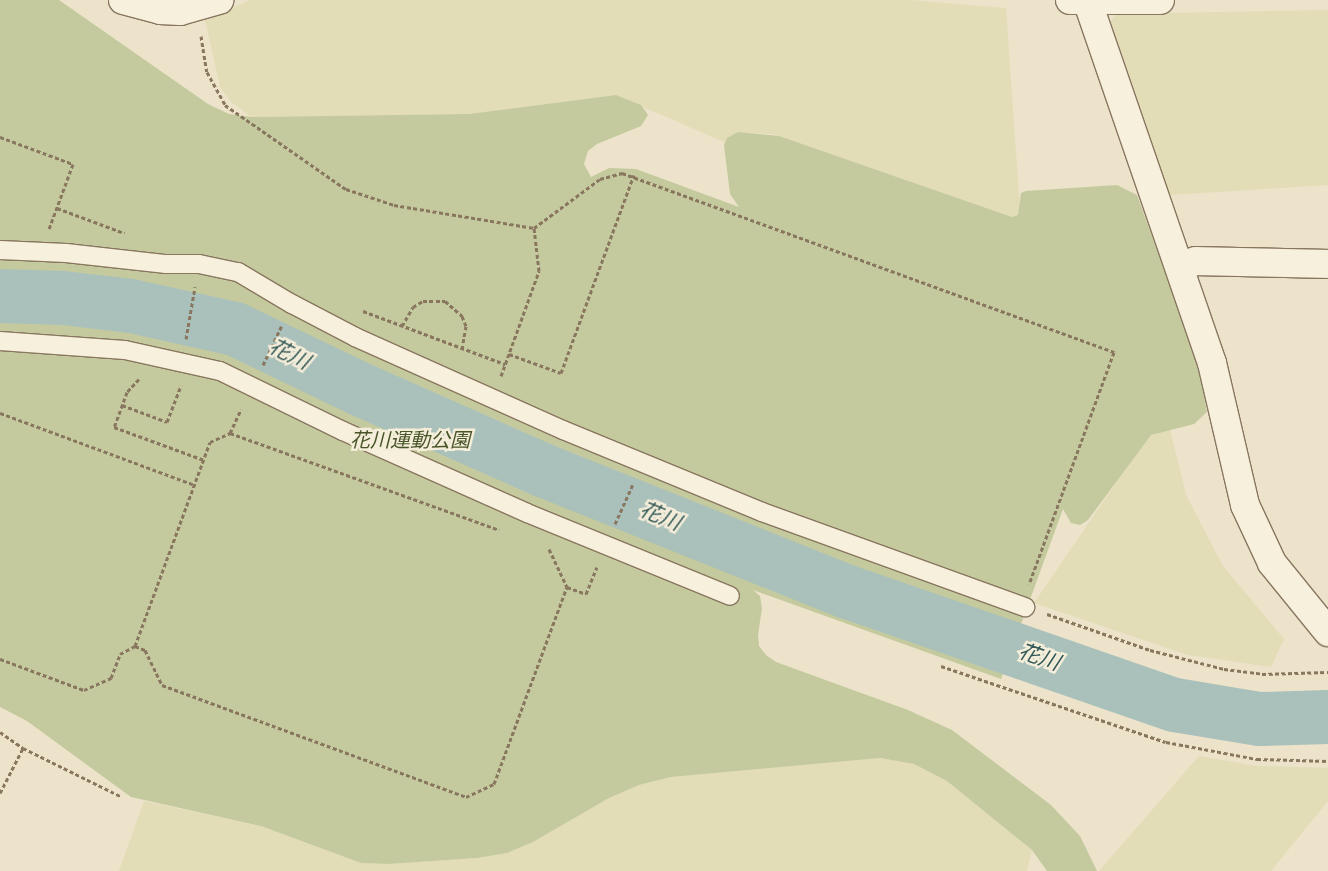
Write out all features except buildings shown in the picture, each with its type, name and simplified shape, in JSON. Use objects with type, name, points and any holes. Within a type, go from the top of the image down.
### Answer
[{"type":"street","points":[[124,0],[160,10],[208,4]]},
{"type":"street","points":[[1160,0],[1081,1],[1179,266],[1212,363],[1236,475],[1254,527],[1291,589],[1328,632]]},
{"type":"street","points":[[1179,266],[1196,260],[1328,264]]},
{"type":"lane","points":[[0,250],[44,252],[166,264],[219,266],[256,281],[329,324],[492,398],[762,512],[1023,606]]},
{"type":"lane","points":[[0,341],[125,350],[220,371],[336,428],[518,509],[730,596]]},
{"type":"path","points":[[208,4],[207,72],[225,105],[325,177],[370,199],[534,228],[600,179],[622,173],[1114,352],[1023,606],[1150,650],[1224,670],[1262,674],[1328,672]]},
{"type":"path","points":[[0,137],[73,164],[45,241],[44,252]]},
{"type":"path","points":[[509,354],[561,373],[634,176]]},
{"type":"path","points":[[57,208],[129,235]]},
{"type":"path","points":[[492,398],[539,271],[534,228]]},
{"type":"path","points":[[184,349],[196,283]]},
{"type":"path","points":[[402,326],[413,306],[423,301],[445,301],[462,316],[466,326],[462,348]]},
{"type":"path","points":[[329,324],[340,303],[505,364]]},
{"type":"path","points":[[262,367],[283,323]]},
{"type":"path","points":[[148,376],[132,384],[114,427],[204,460]]},
{"type":"path","points":[[173,383],[190,389]]},
{"type":"path","points":[[122,405],[167,422],[181,386]]},
{"type":"path","points":[[235,406],[241,409]]},
{"type":"path","points":[[0,413],[195,485]]},
{"type":"path","points":[[0,659],[84,690],[111,678],[120,654],[135,646],[210,442],[230,433],[238,415]]},
{"type":"path","points":[[230,433],[502,531]]},
{"type":"path","points":[[614,527],[633,482]]},
{"type":"path","points":[[135,646],[145,650],[162,685],[466,797],[494,784],[566,587],[548,548],[539,544]]},
{"type":"path","points":[[566,587],[586,594]]},
{"type":"path","points":[[941,666],[1166,742],[1257,759],[1328,761]]},
{"type":"path","points":[[0,732],[24,748],[122,797]]},
{"type":"path","points":[[0,793],[24,748]]},
{"type":"shaded area","points":[[250,0],[910,0],[1006,8],[1020,210],[1018,215],[1012,217],[772,134],[738,132],[724,142],[616,95],[469,114],[251,117],[230,101],[220,87],[205,20]]},
{"type":"shaded area","points":[[1328,10],[1328,185],[1169,195],[1109,24],[1116,14]]},
{"type":"shaded area","points":[[1170,429],[1186,495],[1223,566],[1284,639],[1271,667],[1188,655],[1034,603],[1144,442],[1151,435]]},
{"type":"shaded area","points":[[1199,756],[1257,766],[1328,768],[1328,801],[1271,871],[1099,871]]},
{"type":"shaded area","points":[[880,758],[914,764],[947,781],[1032,850],[1027,871],[119,871],[144,801],[261,826],[361,863],[388,864],[477,858],[507,853],[533,842],[609,798],[639,785],[671,777]]},
{"type":"green space","name":"花川運動公園","points":[[0,0],[59,0],[208,104],[229,114],[251,117],[469,114],[616,95],[641,105],[648,115],[641,126],[597,144],[588,151],[584,164],[591,177],[609,168],[636,169],[739,207],[730,194],[724,145],[727,138],[738,132],[779,136],[1012,217],[1018,215],[1021,193],[1026,191],[1117,185],[1137,195],[1199,366],[1207,412],[1194,424],[1151,435],[1088,520],[1080,525],[1071,523],[1063,509],[1001,679],[753,590],[760,596],[762,608],[758,635],[759,646],[766,655],[776,662],[908,710],[952,730],[1051,805],[1080,836],[1097,871],[1047,871],[1032,850],[947,781],[914,764],[880,758],[671,777],[639,785],[609,798],[533,842],[507,853],[477,858],[388,864],[361,863],[261,826],[131,797],[27,721],[0,707]]},
{"type":"water","points":[[124,288],[132,299],[130,316],[122,327],[81,307],[83,293]]},
{"type":"water","points":[[901,606],[966,608],[968,622],[961,641],[952,651],[898,617]]},
{"type":"waterway","name":"花川","points":[[0,296],[63,298],[131,306],[235,329],[362,390],[545,471],[848,592],[1175,705],[1260,719],[1328,717]]}]
